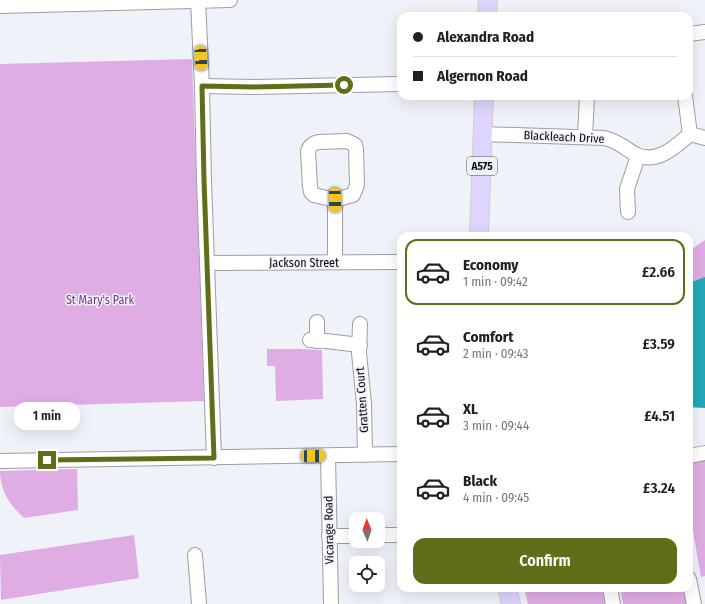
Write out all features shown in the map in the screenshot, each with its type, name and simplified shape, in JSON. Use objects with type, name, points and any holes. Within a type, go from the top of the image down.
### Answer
[{"type":"main road","points":[[487,12],[488,0]]},
{"type":"main road","name":"A575","points":[[479,232],[484,100]]},
{"type":"main road","points":[[509,592],[511,604]]},
{"type":"street","points":[[0,6],[58,2],[230,0]]},
{"type":"street","points":[[198,1],[214,458]]},
{"type":"street","points":[[693,34],[705,32]]},
{"type":"street","points":[[202,86],[254,87],[397,84]]},
{"type":"street","points":[[585,137],[587,100]]},
{"type":"street","points":[[686,100],[690,134]]},
{"type":"street","name":"Blackleach Drive","points":[[483,134],[612,139],[638,156]]},
{"type":"street","points":[[690,134],[705,138]]},
{"type":"street","points":[[629,214],[627,189],[638,156],[665,154],[690,134]]},
{"type":"street","points":[[348,141],[355,145],[357,185],[353,195],[335,200],[314,196],[311,192],[308,151],[310,146],[314,143],[348,141]]},
{"type":"street","points":[[335,200],[335,262]]},
{"type":"street","name":"Jackson Street","points":[[207,263],[397,262]]},
{"type":"street","points":[[317,322],[314,340],[360,345]]},
{"type":"street","name":"Gratten Court","points":[[360,324],[360,371],[364,404],[365,455]]},
{"type":"street","points":[[693,455],[705,453]]},
{"type":"street","points":[[0,461],[397,454]]},
{"type":"street","name":"Vicarage Road","points":[[328,456],[331,604]]},
{"type":"street","points":[[385,536],[397,535]]},
{"type":"street","points":[[330,536],[349,536]]},
{"type":"street","points":[[195,555],[199,604]]},
{"type":"street","points":[[611,592],[613,604]]},
{"type":"street","points":[[692,592],[694,604]]},
{"type":"green space","name":"St Mary's Park","points":[[192,59],[204,401],[0,407],[0,64]]},
{"type":"green space","points":[[705,240],[705,408],[693,407],[693,248]]},
{"type":"green space","points":[[267,349],[322,350],[323,399],[276,401],[275,366],[267,366]]},
{"type":"green space","points":[[705,458],[705,576],[701,577],[693,530],[693,460]]},
{"type":"green space","points":[[77,469],[78,510],[24,518],[10,503],[0,478],[0,471]]},
{"type":"green space","points":[[134,535],[139,578],[1,600],[0,555]]},
{"type":"green space","points":[[525,592],[604,592],[605,604],[528,604]]},
{"type":"green space","points":[[621,592],[686,592],[688,604],[623,604]]},
{"type":"water","points":[[705,277],[705,408],[693,407],[693,282]]},
{"type":"route","points":[[47,460],[214,458],[202,86],[254,87],[344,85]]}]
